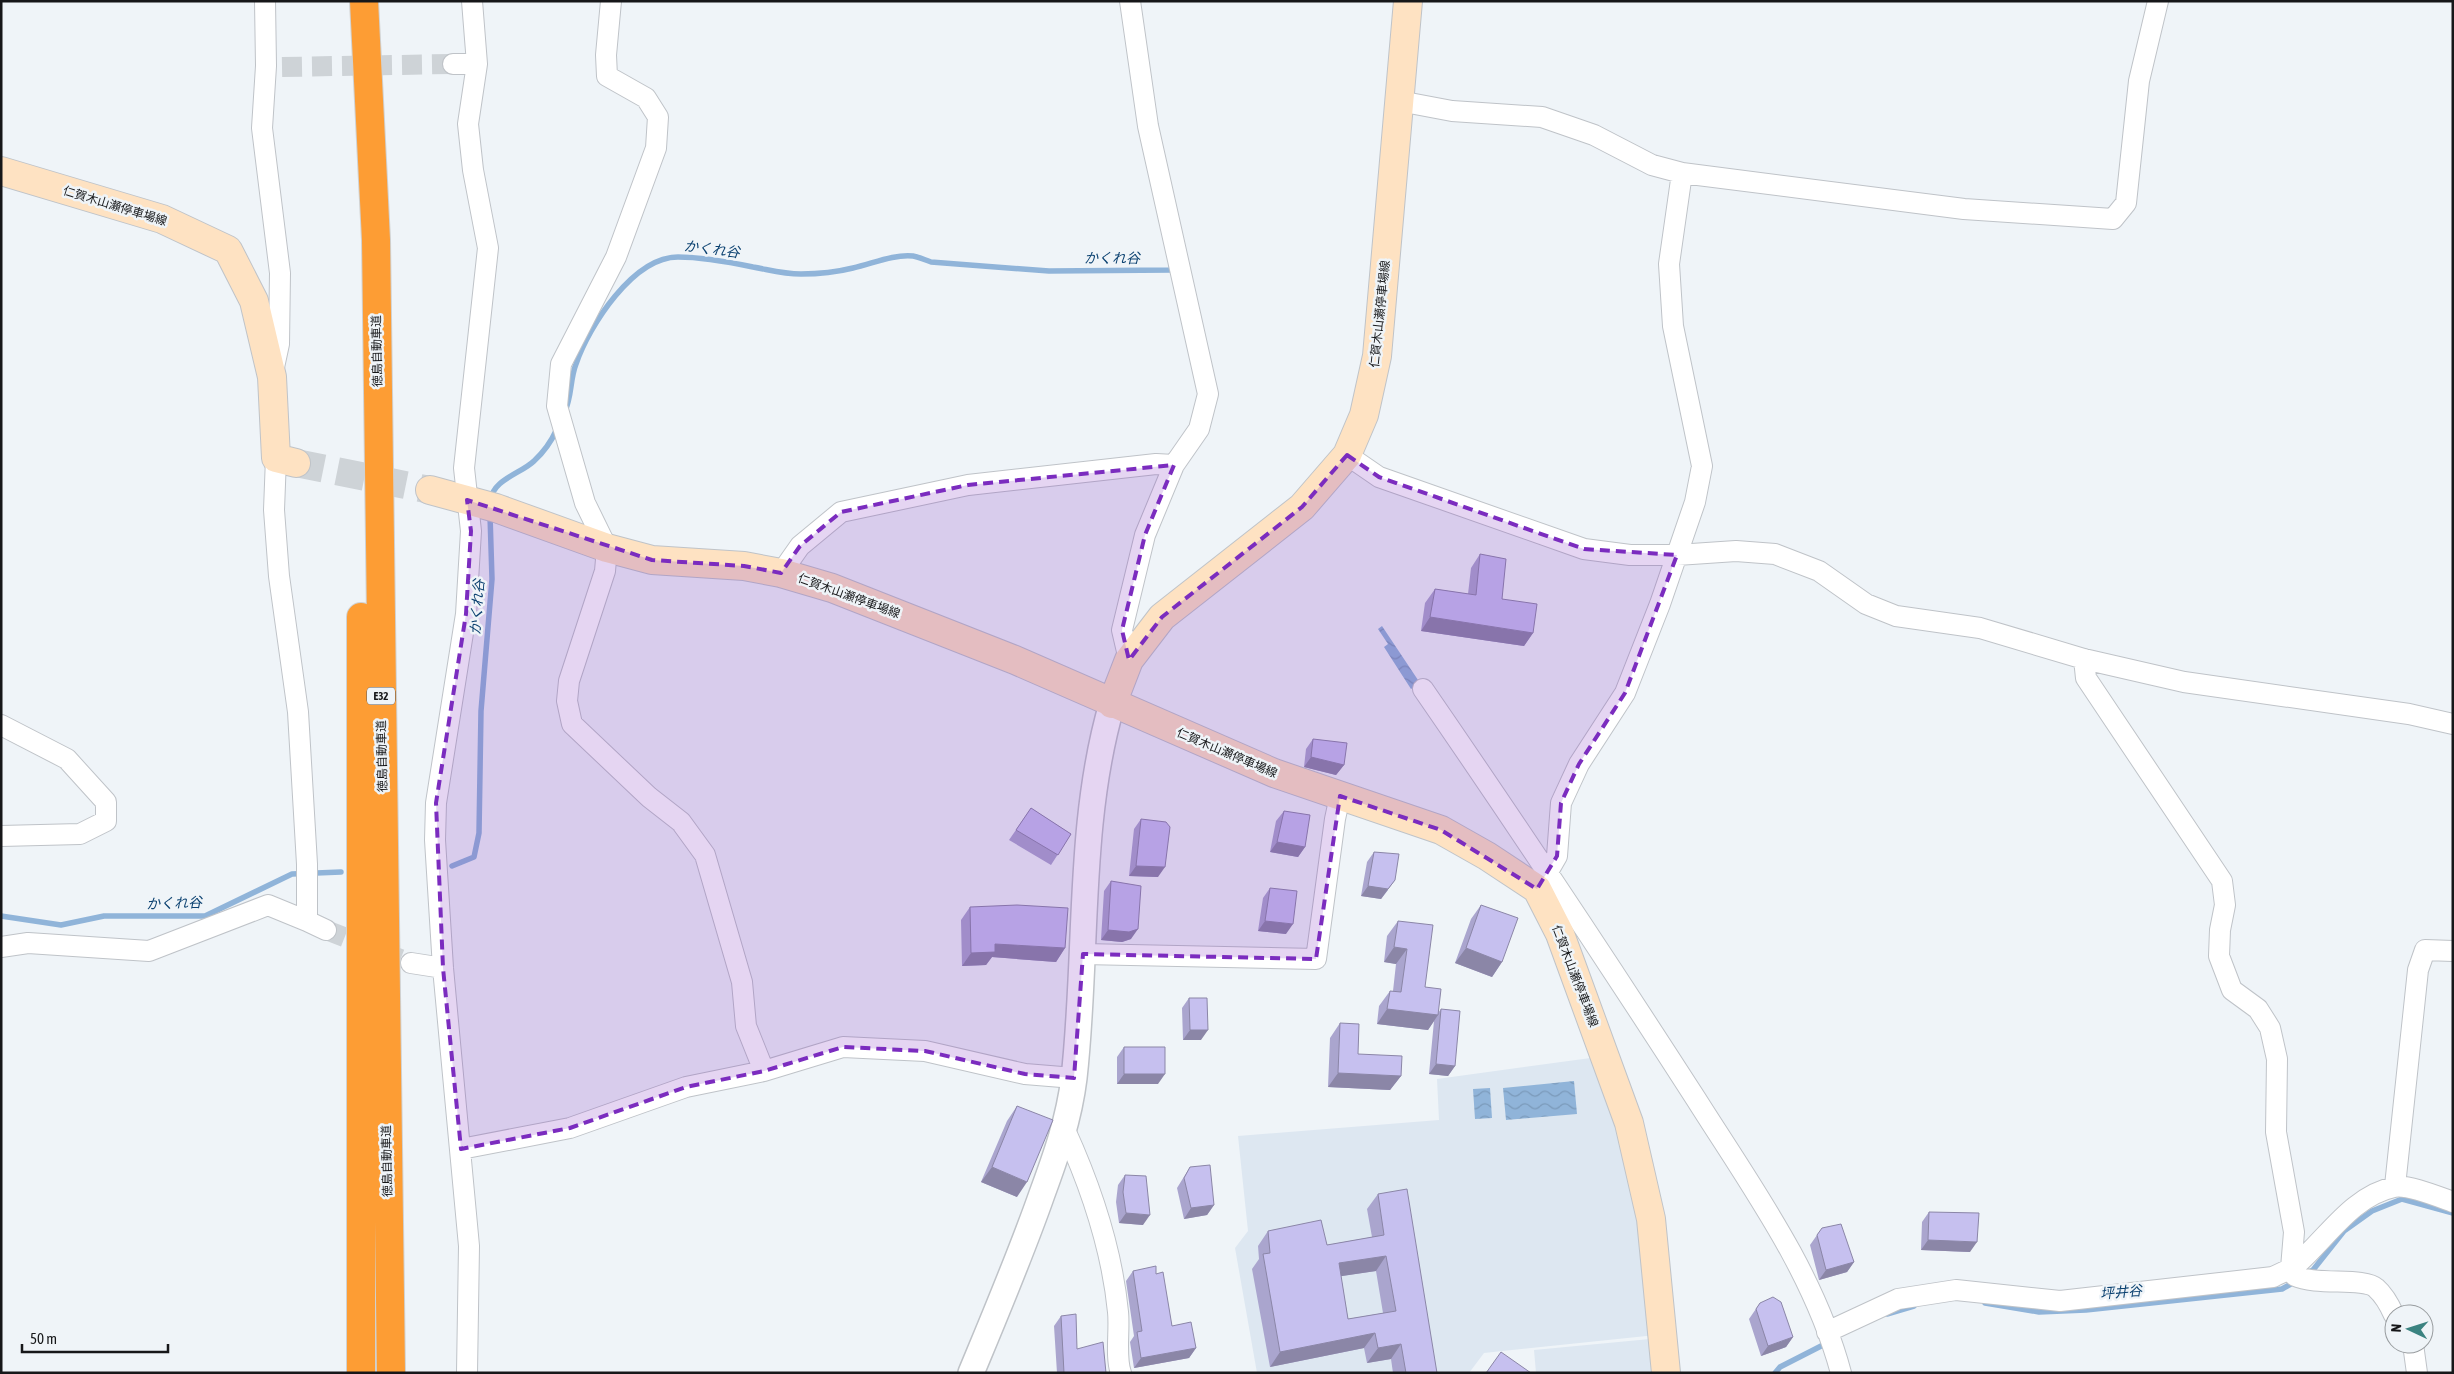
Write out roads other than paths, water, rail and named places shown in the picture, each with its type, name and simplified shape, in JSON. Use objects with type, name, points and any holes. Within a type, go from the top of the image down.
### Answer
[{"type":"highway","name":"徳島自動車道","points":[[361,1373],[360,810],[364,10]]},
{"type":"highway","name":"徳島自動車道","points":[[364,10],[376,240],[390,1373]]},
{"type":"main road","name":"仁賀木山瀬停車場線","points":[[1112,704],[1129,660],[1162,617],[1302,507],[1347,455],[1364,415],[1377,356],[1408,1]]},
{"type":"main road","name":"仁賀木山瀬停車場線","points":[[1,171],[162,219],[228,250],[254,301],[272,377],[286,461]]},
{"type":"main road","name":"仁賀木山瀬停車場線","points":[[430,490],[483,504],[607,548],[652,560],[744,566],[781,573],[832,588],[1006,656],[1112,704],[1274,773],[1441,830],[1487,856],[1543,881],[1560,934],[1629,1123],[1651,1219],[1666,1373]]},
{"type":"street","points":[[265,1],[274,67],[262,128],[280,273],[279,344],[272,377]]},
{"type":"street","points":[[467,1373],[469,1246],[443,968],[435,840],[436,803],[466,614],[472,531],[483,504],[464,468],[488,248],[473,170],[468,124],[477,64],[472,1]]},
{"type":"street","points":[[611,1],[606,56],[607,76],[646,98],[658,117],[656,148],[616,257],[561,364],[556,406],[585,503],[607,548],[605,571],[569,680],[567,701],[572,724],[649,797],[681,822],[705,854],[742,982],[746,1026],[764,1071]]},
{"type":"street","points":[[1129,660],[1122,630],[1145,535],[1174,465],[1199,428],[1208,394],[1148,126],[1130,1]]},
{"type":"street","points":[[1399,101],[1452,111],[1542,118],[1594,135],[1652,165],[1682,172],[1964,209],[2113,219],[2126,202],[2139,81],[2158,1]]},
{"type":"street","points":[[453,64],[477,64]]},
{"type":"street","points":[[1543,881],[1556,856],[1561,803],[1579,764],[1625,693],[1696,502],[1702,466],[1674,326],[1669,264],[1682,172]]},
{"type":"street","points":[[1347,455],[1379,477],[1584,549],[1630,554],[1677,555],[1736,551],[1775,554],[1818,571],[1866,604],[1896,616],[1980,628],[2084,660],[2184,682],[2409,714],[2453,724]]},
{"type":"street","points":[[286,461],[274,510],[279,576],[298,712],[307,864],[307,921]]},
{"type":"street","points":[[781,573],[800,546],[841,512],[968,485],[1156,464],[1174,465]]},
{"type":"street","points":[[2084,660],[2086,678],[2222,880],[2225,905],[2220,930],[2219,956],[2232,990],[2258,1009],[2270,1028],[2277,1059],[2276,1132],[2294,1232],[2297,1275]]},
{"type":"street","points":[[1423,689],[1543,881],[1790,1247],[1831,1340],[1841,1373]]},
{"type":"street","points":[[971,1373],[1023,1248],[1065,1130],[1074,1078],[1092,809],[1102,738],[1112,704]]},
{"type":"street","points":[[1,724],[67,759],[106,802],[106,821],[80,834],[1,836]]},
{"type":"street","points":[[1082,954],[1316,959],[1335,819],[1340,796]]},
{"type":"street","points":[[1,948],[28,943],[149,951],[268,904],[326,930]]},
{"type":"street","points":[[2395,1186],[2418,970],[2425,950],[2453,951]]},
{"type":"street","points":[[411,963],[443,968]]},
{"type":"street","points":[[461,1149],[570,1128],[686,1087],[764,1071],[843,1047],[925,1051],[1025,1074],[1074,1078]]},
{"type":"street","points":[[1065,1130],[1080,1163],[1106,1244],[1118,1312],[1121,1373]]},
{"type":"street","points":[[2297,1275],[2345,1215],[2366,1199],[2395,1186],[2426,1192],[2453,1202]]},
{"type":"street","points":[[1831,1340],[1898,1299],[1956,1290],[2060,1302],[2297,1275],[2361,1282],[2376,1287],[2387,1304]]},
{"type":"street","points":[[2415,1354],[2418,1373]]},
{"type":"water","points":[[1382,626],[1420,683],[1411,689],[1384,647],[1388,644],[1378,629]]},
{"type":"water","points":[[1574,1081],[1577,1114],[1506,1120],[1503,1088]]},
{"type":"water","points":[[1490,1088],[1492,1118],[1475,1119],[1473,1089]]},
{"type":"waterway","name":"かくれ谷","points":[[565,411],[576,364],[582,348],[602,313],[629,281],[645,268],[661,260],[678,257],[696,258],[782,273],[801,274],[841,271],[905,256],[915,256],[931,262],[1049,271],[1172,270],[1171,265]]},
{"type":"waterway","name":"かくれ谷","points":[[491,500],[496,487],[529,465],[541,454],[557,429]]},
{"type":"waterway","name":"かくれ谷","points":[[452,866],[474,857],[479,833],[481,711],[492,579],[490,515]]},
{"type":"waterway","name":"かくれ谷","points":[[1,916],[61,925],[104,916],[205,916],[292,874],[341,872]]},
{"type":"waterway","name":"坪井谷","points":[[2306,1274],[2313,1270],[2344,1231],[2372,1211],[2402,1199],[2453,1213]]},
{"type":"waterway","name":"坪井谷","points":[[1985,1303],[2039,1312],[2086,1310],[2282,1289],[2296,1281]]},
{"type":"waterway","name":"坪井谷","points":[[1887,1314],[1914,1306]]},
{"type":"waterway","name":"坪井谷","points":[[1775,1373],[1780,1367],[1827,1343]]},
{"type":"tunnel","points":[[282,67],[453,64]]},
{"type":"tunnel","points":[[296,463],[430,490]]},
{"type":"tunnel","points":[[326,930],[411,963]]}]
